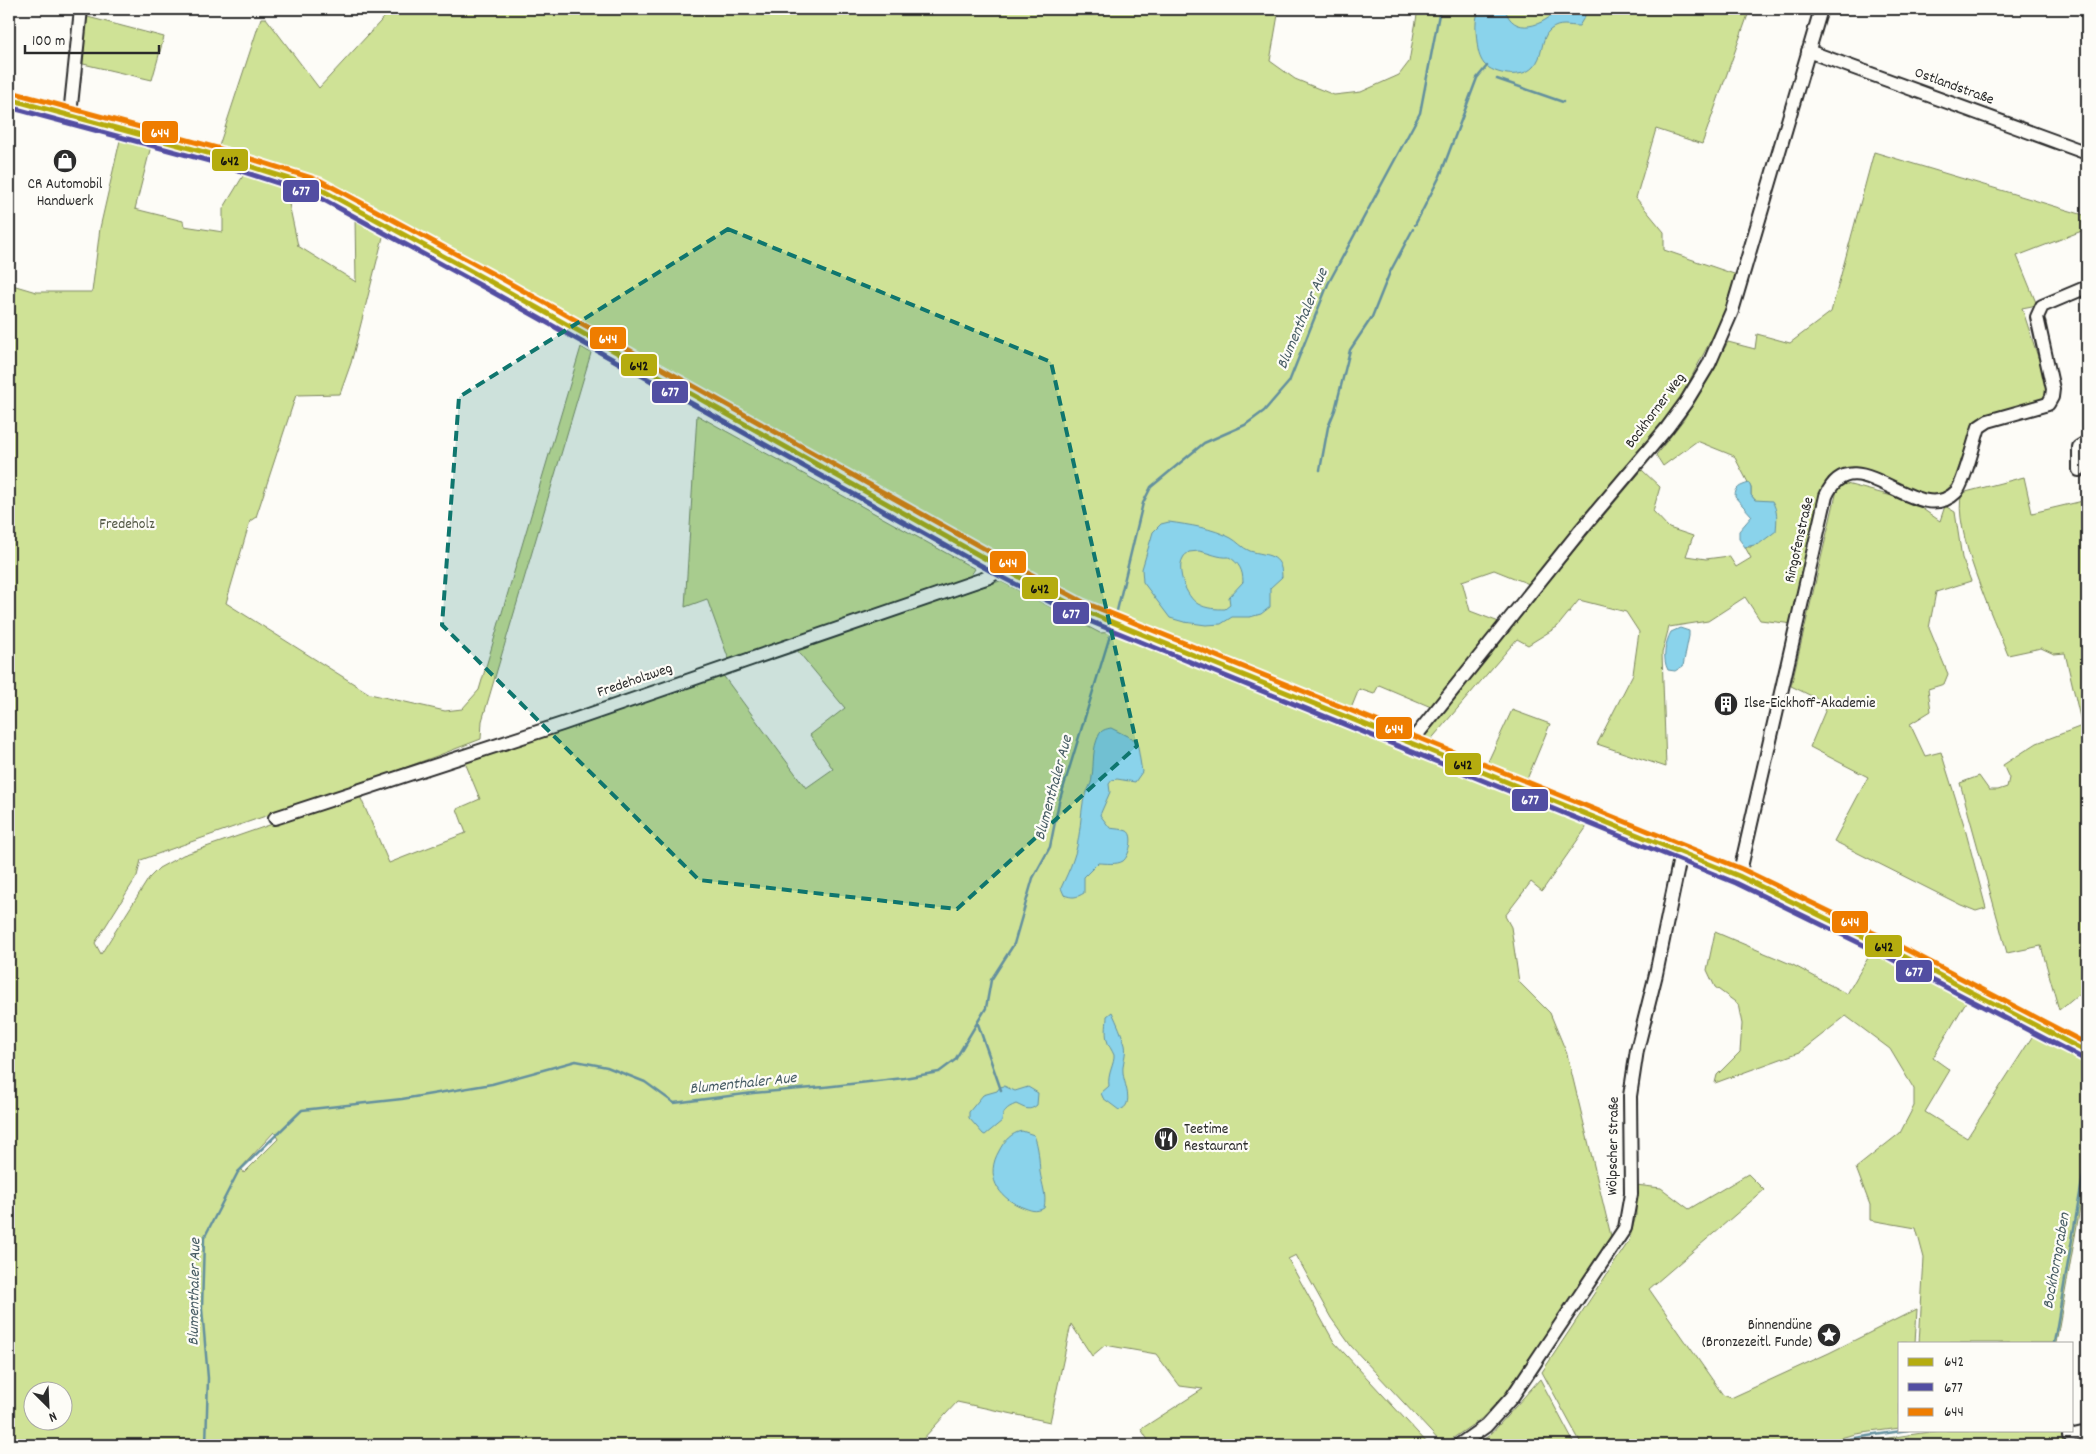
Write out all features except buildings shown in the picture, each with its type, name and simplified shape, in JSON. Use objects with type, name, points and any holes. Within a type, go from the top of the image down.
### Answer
[{"type":"street","points":[[70,115],[81,9]]},
{"type":"street","name":"Bockhorner Weg","points":[[1411,742],[1575,538],[1667,428],[1686,402],[1709,364],[1732,311],[1821,9]]},
{"type":"street","name":"Ostlandstraße","points":[[1808,52],[2087,153]]},
{"type":"street","points":[[9,99],[216,155],[318,188],[491,282],[1002,568],[1080,609],[1739,876],[1883,946],[2087,1052]]},
{"type":"street","name":"Ringofenstraße","points":[[1739,876],[1826,496],[1831,485],[1839,477],[1849,473],[1863,475],[1928,502],[1943,501],[1957,491],[1979,428],[1988,421],[2048,404],[2053,389],[2037,317],[2042,306],[2087,287]]},
{"type":"street","points":[[2079,470],[2079,447],[2087,442]]},
{"type":"street","name":"Fredeholzweg","points":[[275,818],[562,724],[989,578],[1002,568]]},
{"type":"street","name":"Wölpscher Straße","points":[[1459,1445],[1486,1426],[1512,1397],[1625,1228],[1631,1194],[1630,1096],[1634,1069],[1681,853]]},
{"type":"street","points":[[2068,1436],[2087,1432]]},
{"type":"highlighted area","points":[[728,229],[1051,362],[1137,746],[957,909],[699,880],[442,625],[459,397]]},
{"type":"green space","points":[[392,9],[1279,9],[1270,61],[1295,79],[1334,95],[1361,92],[1399,75],[1409,62],[1418,9],[1750,9],[1702,144],[1656,129],[1636,198],[1664,232],[1664,250],[1737,275],[1727,309],[1680,399],[1641,450],[1529,584],[1494,570],[1462,581],[1470,611],[1499,622],[1431,707],[1379,685],[1374,694],[1359,689],[1350,711],[1245,670],[1082,600],[842,471],[607,341],[377,209],[307,176],[218,149],[261,18],[266,18],[319,88]]},
{"type":"green space","points":[[84,16],[164,37],[152,80],[79,63]]},
{"type":"green space","name":"Fredeholz","points":[[121,136],[151,146],[135,209],[183,221],[184,226],[223,232],[223,209],[246,171],[285,185],[298,246],[356,282],[355,218],[384,233],[351,363],[340,394],[296,395],[256,517],[250,521],[226,603],[370,694],[445,711],[462,709],[479,690],[581,347],[591,353],[482,721],[481,739],[397,771],[141,860],[137,876],[95,943],[101,954],[149,878],[159,868],[183,855],[359,794],[389,863],[466,833],[457,809],[480,799],[464,760],[722,674],[806,788],[833,769],[810,735],[845,708],[796,649],[1000,581],[1100,633],[1116,632],[1310,709],[1586,823],[1586,828],[1542,891],[1531,882],[1505,916],[1511,927],[1519,982],[1550,1013],[1567,1054],[1611,1236],[1513,1386],[1481,1419],[1443,1445],[1351,1346],[1331,1318],[1296,1255],[1288,1259],[1334,1342],[1429,1445],[1151,1445],[1141,1429],[1203,1389],[1180,1386],[1156,1354],[1105,1345],[1092,1356],[1071,1324],[1050,1422],[957,1402],[922,1440],[953,1445],[9,1445],[9,284],[36,292],[92,292],[100,228]],"holes":[[[274,1132],[278,1139],[244,1173],[241,1168]]]},
{"type":"green space","points":[[1874,152],[2087,216],[2087,229],[2017,256],[2037,305],[2022,308],[2049,391],[2042,402],[1974,425],[1953,483],[1947,490],[1937,495],[1924,497],[1851,468],[1837,472],[1828,478],[1822,495],[1793,624],[1760,620],[1745,597],[1708,621],[1669,627],[1662,653],[1666,767],[1597,744],[1633,674],[1639,632],[1626,612],[1579,600],[1557,627],[1528,645],[1517,639],[1428,743],[1423,742],[1422,736],[1642,470],[1660,487],[1653,511],[1669,528],[1693,536],[1686,556],[1706,559],[1729,556],[1736,567],[1751,558],[1745,547],[1751,547],[1755,500],[1751,495],[1751,488],[1734,456],[1697,441],[1663,466],[1656,455],[1684,419],[1728,342],[1755,349],[1757,334],[1790,343],[1831,312]]},
{"type":"green space","points":[[697,415],[975,569],[968,579],[729,660],[707,599],[685,607]]},
{"type":"green space","points":[[2024,477],[2032,513],[2087,500],[2087,997],[2077,995],[2059,1010],[2041,946],[2007,953],[1960,783],[1979,776],[1989,790],[2007,787],[2009,778],[2003,765],[2037,743],[2082,726],[2065,653],[2054,654],[2041,648],[2008,655],[1984,597],[1968,550],[1960,509],[1962,493]]},
{"type":"green space","points":[[1839,482],[1911,501],[1940,521],[1945,506],[1955,512],[1962,558],[1971,581],[1936,592],[1929,628],[1948,674],[1944,684],[1928,689],[1931,711],[1910,724],[1925,756],[1941,752],[1964,825],[1986,908],[1976,911],[1961,905],[1834,841],[1868,777],[1810,747],[1828,704],[1791,686]]},
{"type":"green space","points":[[1512,710],[1550,724],[1525,784],[1485,768]]},
{"type":"green space","points":[[1715,932],[1793,965],[1847,994],[1872,951],[1967,1000],[1933,1058],[1950,1070],[1925,1112],[1967,1138],[2034,1034],[2087,1061],[2087,1169],[2056,1342],[1919,1342],[1924,1258],[1916,1228],[1870,1220],[1870,1205],[1856,1168],[1900,1133],[1914,1106],[1914,1089],[1890,1049],[1846,1016],[1800,1052],[1715,1083],[1717,1075],[1740,1052],[1742,1024],[1738,1004],[1715,987],[1707,970]]},
{"type":"green space","points":[[1748,1174],[1764,1190],[1649,1289],[1723,1395],[1731,1398],[1829,1353],[1917,1309],[1915,1342],[1898,1342],[1898,1428],[1856,1434],[1812,1445],[1582,1445],[1542,1372],[1629,1241],[1636,1215],[1636,1185],[1661,1188],[1689,1209]]},
{"type":"green space","points":[[1540,1379],[1575,1445],[1475,1445],[1490,1435]]},
{"type":"green space","points":[[1929,1432],[2061,1432],[2067,1433],[2068,1445],[1841,1445]]},
{"type":"water","points":[[1480,9],[1505,9],[1509,18],[1522,26],[1537,24],[1558,9],[1585,9],[1585,16],[1579,26],[1561,25],[1550,30],[1545,38],[1539,58],[1533,67],[1522,73],[1509,74],[1489,68],[1481,59],[1476,29],[1476,21]]},
{"type":"water","points":[[1749,483],[1751,495],[1755,500],[1772,501],[1777,523],[1776,531],[1759,544],[1745,547],[1739,539],[1739,531],[1752,516],[1735,497],[1739,487]]},
{"type":"water","points":[[1169,522],[1201,527],[1217,532],[1233,539],[1247,550],[1268,555],[1276,560],[1281,569],[1282,577],[1270,588],[1270,607],[1261,614],[1250,617],[1232,617],[1221,624],[1206,625],[1170,618],[1143,582],[1142,569],[1153,532],[1161,524]],"holes":[[[1199,551],[1229,557],[1238,564],[1241,570],[1243,582],[1229,597],[1230,605],[1225,609],[1208,608],[1198,604],[1186,590],[1183,583],[1181,563],[1183,557],[1189,552]]]},
{"type":"water","points":[[1680,628],[1689,631],[1683,666],[1675,671],[1668,670],[1665,656],[1667,641],[1671,632]]},
{"type":"water","points":[[1111,728],[1137,741],[1142,772],[1135,782],[1112,780],[1109,784],[1110,792],[1100,815],[1110,828],[1125,830],[1129,833],[1131,837],[1130,846],[1123,861],[1098,863],[1084,877],[1084,893],[1076,897],[1069,897],[1064,895],[1061,888],[1077,846],[1084,800],[1092,780],[1095,746],[1101,732]]},
{"type":"water","points":[[1112,1012],[1125,1045],[1123,1072],[1128,1099],[1124,1108],[1119,1110],[1103,1098],[1101,1093],[1109,1086],[1109,1077],[1114,1058],[1106,1034],[1107,1016]]},
{"type":"water","points":[[1004,1086],[1015,1091],[1028,1087],[1038,1093],[1037,1105],[1029,1109],[1016,1104],[1010,1107],[1004,1112],[1002,1121],[985,1135],[969,1118],[969,1112],[983,1095],[997,1091],[1000,1087]]},
{"type":"water","points":[[1022,1131],[1034,1135],[1037,1144],[1045,1199],[1044,1208],[1038,1210],[1013,1203],[1000,1191],[994,1177],[993,1168],[1001,1147],[1011,1136]]},
{"type":"waterway","name":"Blumenthaler Aue","points":[[1116,615],[1143,503],[1151,487],[1204,443],[1245,425],[1264,411],[1289,382],[1328,284],[1420,113],[1440,9]]},
{"type":"waterway","points":[[1415,225],[1440,176],[1477,78],[1487,66]]},
{"type":"waterway","points":[[1497,79],[1563,102]]},
{"type":"waterway","points":[[1320,470],[1328,427],[1335,410],[1350,350],[1372,317],[1390,272],[1413,229]]},
{"type":"waterway","name":"Blumenthaler Aue","points":[[206,1445],[208,1378],[202,1309],[204,1238],[238,1172],[302,1110],[402,1099],[492,1084],[576,1061],[607,1067],[645,1082],[674,1103],[904,1078],[939,1072],[955,1060],[986,1008],[991,980],[1014,944],[1033,878],[1050,847],[1059,802],[1112,629]]},
{"type":"waterway","name":"Bockhorngraben","points":[[978,1024],[1001,1090]]},
{"type":"waterway","name":"Bockhorngraben","points":[[2054,1342],[2087,1153]]},
{"type":"waterway","name":"Bockhorngraben","points":[[1820,1445],[1898,1432]]},
{"type":"transit line","name":"644","points":[[11,92],[217,148],[321,181],[495,275],[1006,561],[1083,602],[1742,869],[1886,939],[2087,1044]]},
{"type":"transit line","name":"642","points":[[9,99],[215,155],[318,188],[491,282],[1002,568],[1080,609],[1739,876],[1883,946],[2087,1052]]},
{"type":"transit line","name":"677","points":[[9,107],[213,162],[315,195],[998,575],[1077,616],[1736,883],[1880,953],[2084,1059]]},
{"type":"place","name":"CR Automobil Handwerk","points":[[65,161]]},
{"type":"place","name":"Ilse-Eickhoff-Akademie","points":[[1726,704]]},
{"type":"place","name":"Teetime Restaurant","points":[[1166,1139]]},
{"type":"place","name":"Binnendüne (Bronzezeitl. Funde)","points":[[1829,1335]]}]
